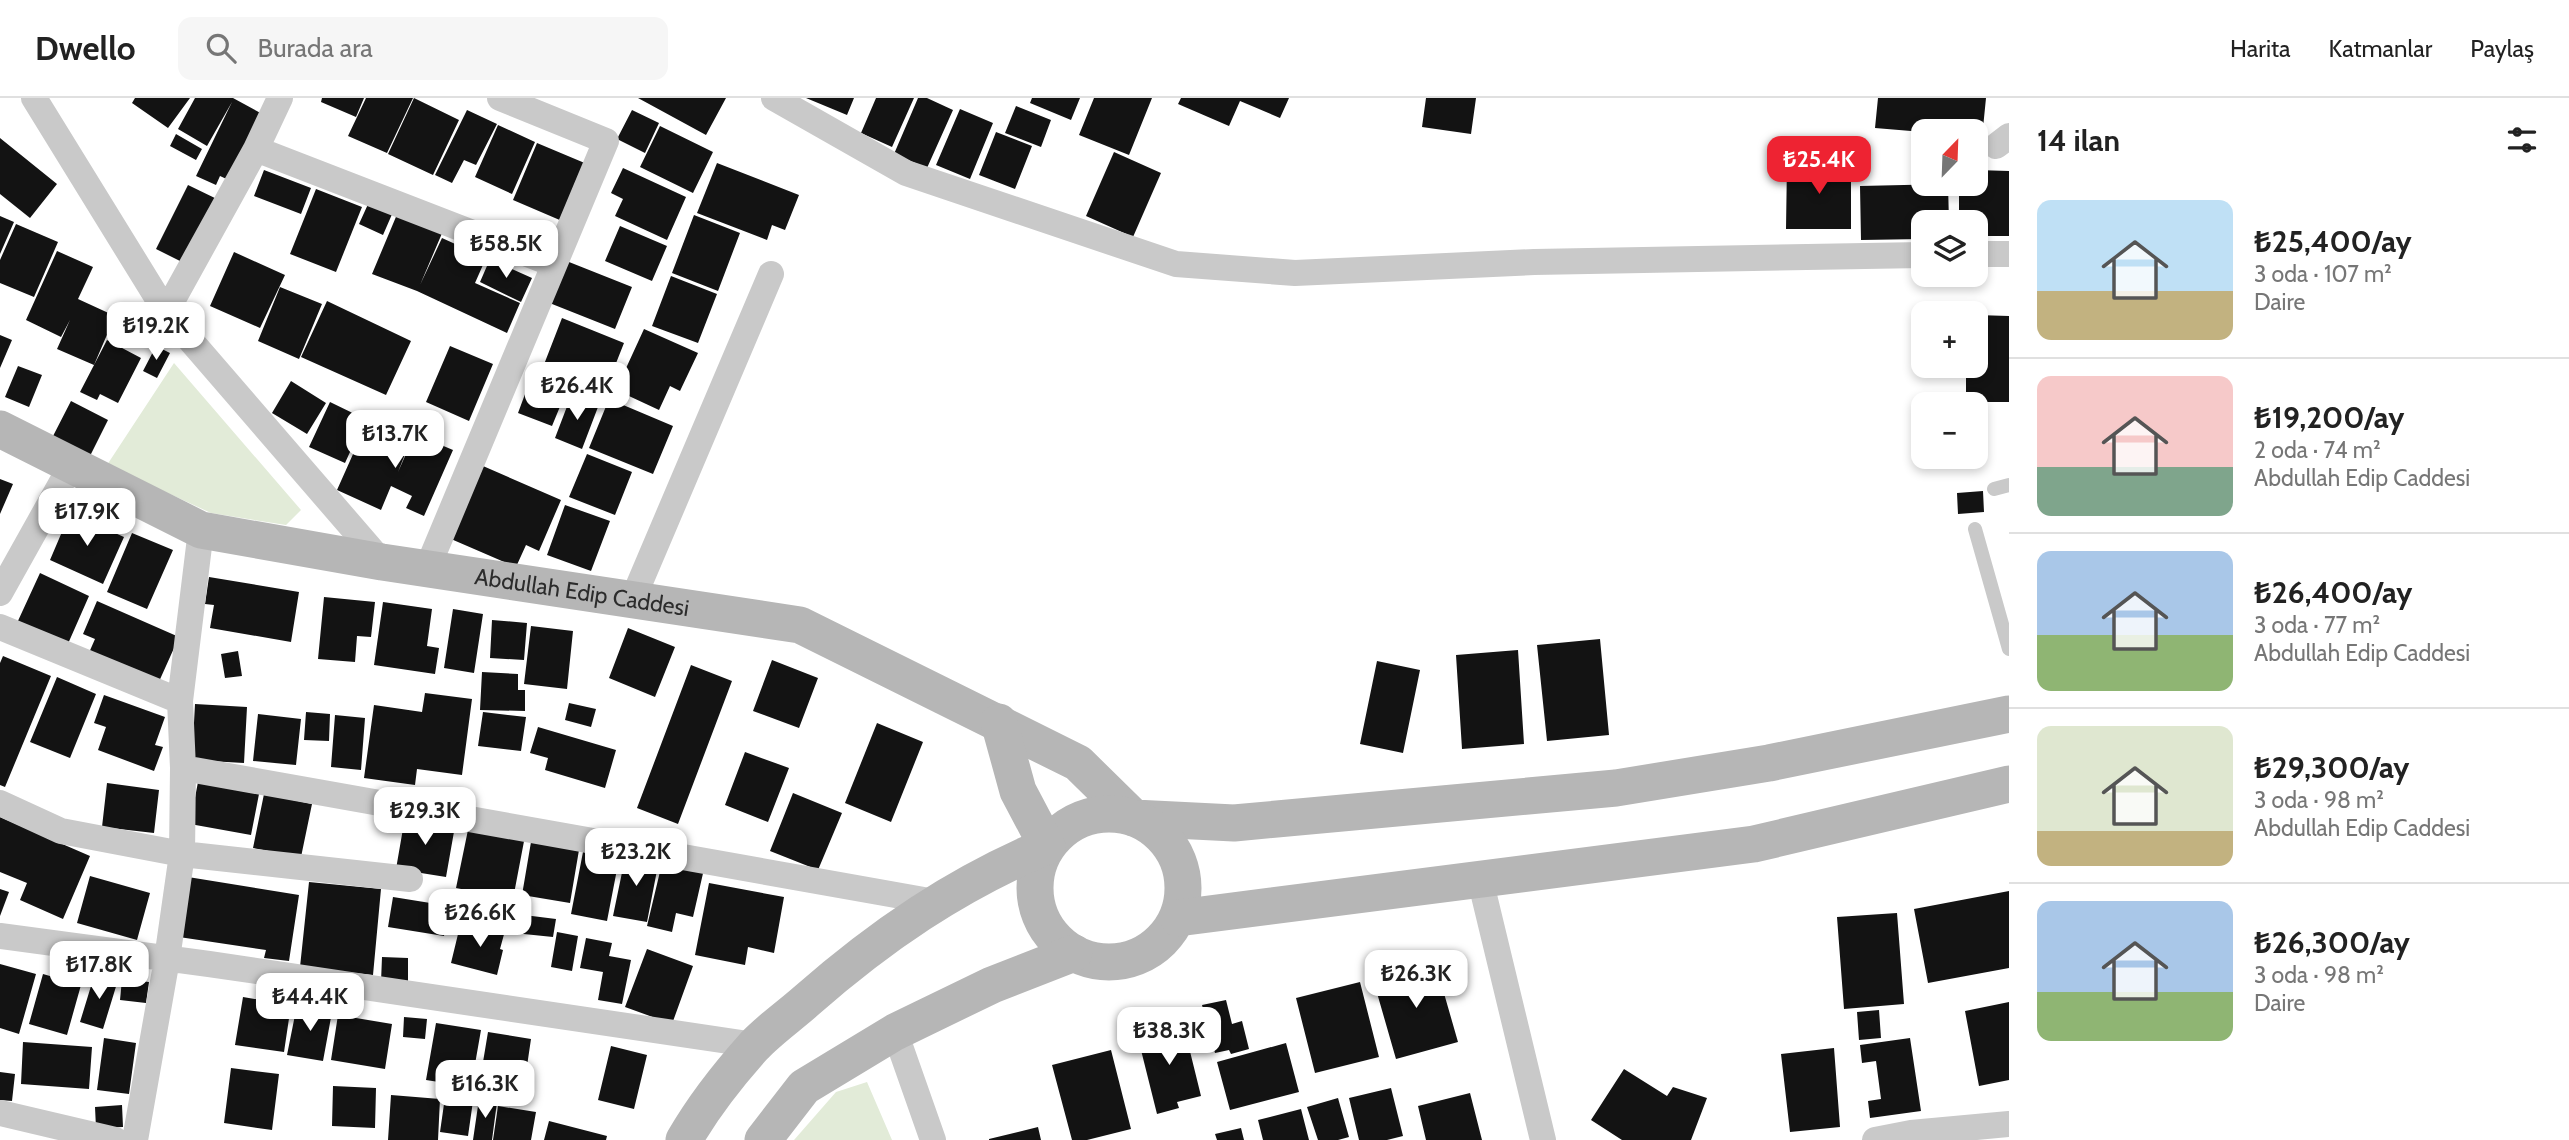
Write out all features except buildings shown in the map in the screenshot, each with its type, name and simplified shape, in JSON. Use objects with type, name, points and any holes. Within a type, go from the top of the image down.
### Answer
[{"type":"main road","name":"Abdullah Edip Caddesi","points":[[0,429],[201,530],[426,569],[800,625],[1078,763],[1135,818]]},
{"type":"main road","points":[[1135,818],[1156,830],[1172,848],[1182,870],[1183,895],[1178,918],[1164,938],[1145,953],[1122,961],[1097,961],[1073,953],[1054,938],[1041,917],[1035,893],[1037,868],[1047,846],[1065,828],[1087,817],[1111,813],[1135,818],[1234,823],[1616,788],[1769,763],[2009,714]]},
{"type":"main road","points":[[999,722],[1018,791],[1047,846]]},
{"type":"main road","points":[[1178,918],[1754,844],[2009,784]]},
{"type":"main road","points":[[684,1140],[697,1118],[755,1045],[850,962],[935,902],[1000,866],[1047,846]]},
{"type":"main road","points":[[763,1140],[804,1087],[895,1032],[992,985],[1073,953]]},
{"type":"street","points":[[34,98],[166,312],[382,562]]},
{"type":"street","points":[[166,312],[256,149],[281,98]]},
{"type":"street","points":[[426,569],[606,141],[500,98]]},
{"type":"street","points":[[774,98],[906,173],[1176,264],[1295,273],[1534,262],[1911,255]]},
{"type":"street","points":[[256,149],[553,264]]},
{"type":"street","points":[[1988,254],[2009,254]]},
{"type":"street","points":[[632,601],[771,274]]},
{"type":"street","points":[[0,593],[72,464]]},
{"type":"street","points":[[135,1140],[167,959],[182,853],[183,768],[180,701],[201,530]]},
{"type":"street","points":[[0,627],[180,701]]},
{"type":"street","points":[[183,768],[935,902]]},
{"type":"street","points":[[0,803],[61,831],[182,853],[410,879]]},
{"type":"street","points":[[1480,879],[1543,1140]]},
{"type":"street","points":[[0,936],[755,1045]]},
{"type":"street","points":[[895,1032],[933,1140]]},
{"type":"street","points":[[0,1113],[115,1140]]},
{"type":"street","points":[[1875,1140],[1911,1133],[2009,1124]]},
{"type":"lane","points":[[1994,489],[2009,485]]},
{"type":"lane","points":[[1975,528],[2009,649]]},
{"type":"green space","points":[[174,363],[301,510],[286,525],[211,513],[107,465]]},
{"type":"green space","points":[[867,1082],[892,1140],[794,1140],[836,1092]]}]
